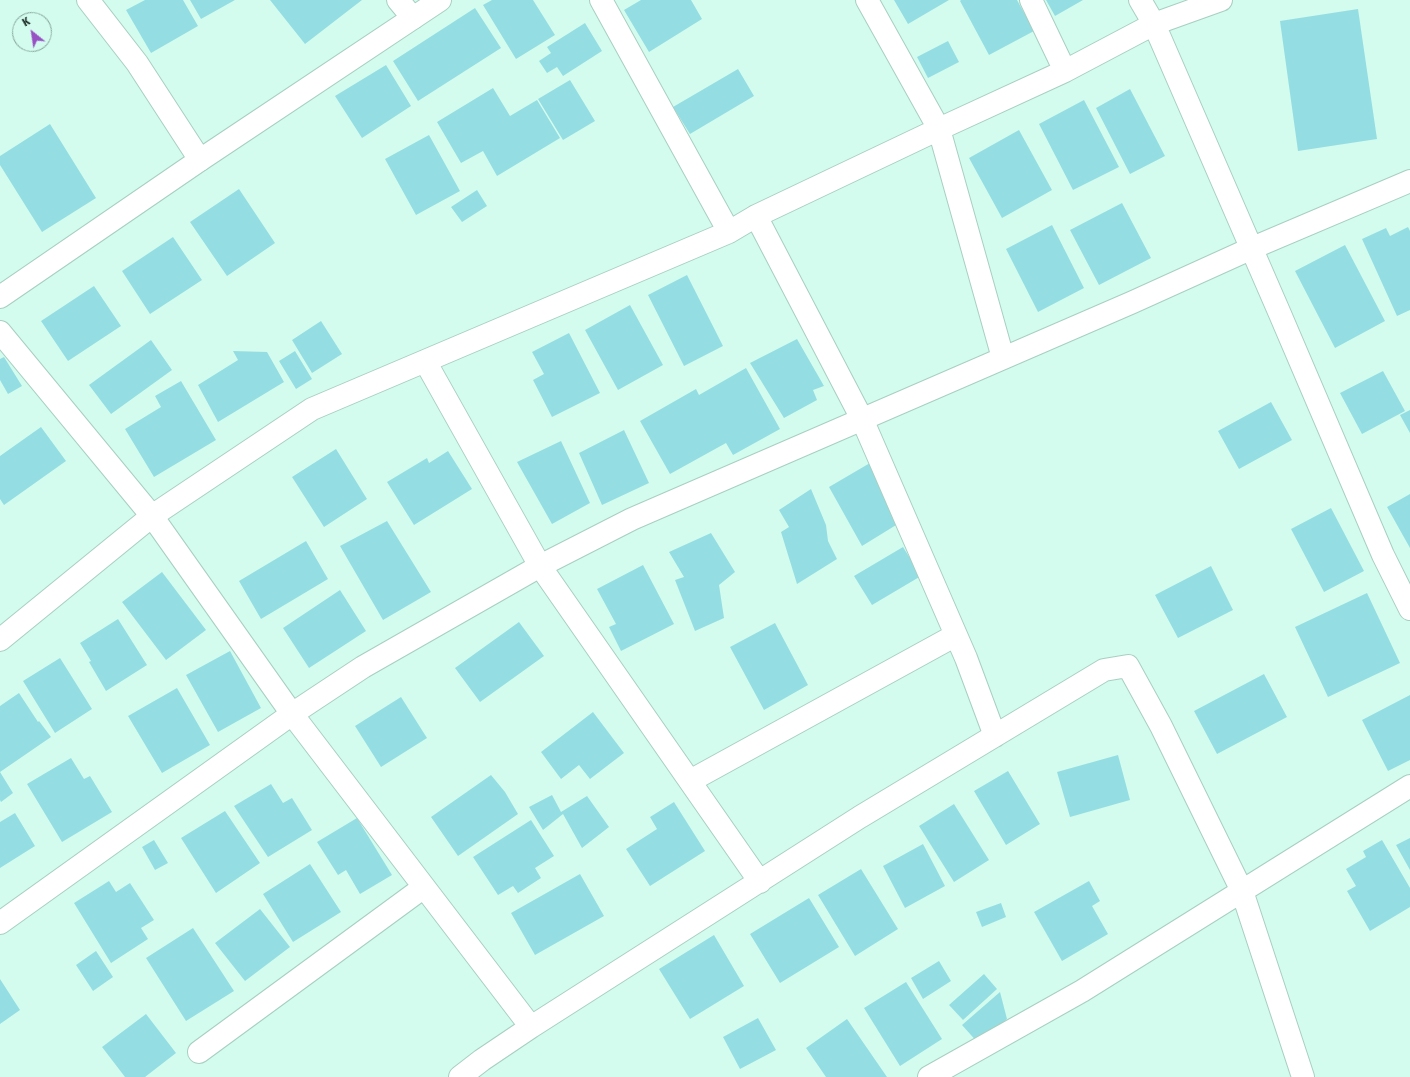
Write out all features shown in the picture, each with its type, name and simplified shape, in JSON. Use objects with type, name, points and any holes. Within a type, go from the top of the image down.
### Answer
[{"type":"street","points":[[88,0],[137,63],[200,160]]},
{"type":"street","points":[[398,0],[413,18]]},
{"type":"street","points":[[0,297],[200,160],[440,0]]},
{"type":"street","points":[[601,0],[729,232]]},
{"type":"street","points":[[867,0],[939,129],[1003,358]]},
{"type":"street","points":[[1031,0],[1065,71]]},
{"type":"street","points":[[1140,0],[1154,24],[1383,555],[1410,609]]},
{"type":"street","points":[[0,640],[152,516],[312,409],[729,232],[756,216],[1065,71],[1154,24],[1221,0]]},
{"type":"street","points":[[0,923],[292,714],[363,667],[540,566],[632,519],[1133,302],[1250,248],[1410,181]]},
{"type":"street","points":[[756,216],[862,419],[966,658],[995,736]]},
{"type":"street","points":[[0,332],[152,516],[292,714],[531,1027]]},
{"type":"street","points":[[425,361],[540,566],[760,882]]},
{"type":"street","points":[[690,781],[956,635]]},
{"type":"street","points":[[460,1077],[482,1060],[531,1027],[860,817],[1104,670],[1128,666],[1161,726],[1242,891],[1303,1077]]},
{"type":"street","points":[[929,1077],[1082,991],[1410,786]]},
{"type":"street","points":[[199,1052],[424,887]]},
{"type":"building","points":[[145,0],[183,0],[198,26],[151,53],[126,10]]},
{"type":"building","points":[[190,0],[235,0],[201,19]]},
{"type":"building","points":[[270,0],[362,0],[305,44]]},
{"type":"building","points":[[492,0],[533,0],[555,35],[516,59],[483,5]]},
{"type":"building","points":[[641,0],[691,0],[702,19],[649,52],[624,10]]},
{"type":"building","points":[[894,0],[949,0],[908,24]]},
{"type":"building","points":[[1017,0],[1034,31],[989,55],[960,1]]},
{"type":"building","points":[[1046,0],[1083,0],[1055,16]]},
{"type":"building","points":[[475,8],[501,48],[418,101],[393,61]]},
{"type":"building","points":[[1358,9],[1377,139],[1298,151],[1280,21]]},
{"type":"building","points":[[585,23],[602,51],[563,76],[557,67],[547,73],[539,61],[551,53],[547,47]]},
{"type":"building","points":[[948,41],[959,62],[928,78],[917,57]]},
{"type":"building","points":[[386,65],[411,106],[362,138],[335,96]]},
{"type":"building","points":[[738,69],[754,96],[690,134],[673,107]]},
{"type":"building","points":[[570,80],[595,121],[563,140],[538,99]]},
{"type":"building","points":[[493,88],[510,116],[537,100],[560,138],[497,176],[483,151],[461,163],[437,122]]},
{"type":"building","points":[[1130,89],[1165,156],[1130,174],[1096,108]]},
{"type":"building","points":[[1084,100],[1119,167],[1073,190],[1039,124]]},
{"type":"building","points":[[50,124],[96,198],[42,232],[0,165],[0,156]]},
{"type":"building","points":[[1019,130],[1052,190],[1002,218],[969,158]]},
{"type":"building","points":[[429,135],[460,191],[416,215],[385,159]]},
{"type":"building","points":[[239,189],[275,243],[227,276],[190,222]]},
{"type":"building","points":[[477,190],[487,206],[462,222],[451,207]]},
{"type":"building","points":[[1122,203],[1151,258],[1099,285],[1070,230]]},
{"type":"building","points":[[1052,225],[1084,288],[1038,312],[1006,249]]},
{"type":"building","points":[[1408,227],[1410,231],[1410,310],[1397,316],[1362,239],[1386,228],[1390,236]]},
{"type":"building","points":[[173,237],[202,280],[150,314],[122,271]]},
{"type":"building","points":[[1345,245],[1385,321],[1335,348],[1295,271]]},
{"type":"building","points":[[687,275],[723,346],[684,366],[648,295]]},
{"type":"building","points":[[94,286],[121,326],[68,361],[41,321]]},
{"type":"building","points":[[630,305],[663,365],[618,390],[585,330]]},
{"type":"building","points":[[321,321],[342,354],[312,373],[292,340]]},
{"type":"building","points":[[569,333],[600,393],[552,417],[533,380],[544,374],[532,352]]},
{"type":"building","points":[[797,339],[824,386],[813,390],[817,400],[784,418],[750,363]]},
{"type":"building","points":[[151,340],[172,370],[111,414],[89,385]]},
{"type":"building","points":[[233,351],[267,352],[284,382],[218,422],[198,385],[238,360]]},
{"type":"building","points":[[295,351],[312,379],[296,389],[279,361]]},
{"type":"building","points":[[4,357],[22,386],[8,394],[0,380],[0,359]]},
{"type":"building","points":[[746,368],[780,429],[733,455],[726,443],[670,474],[640,421],[696,389],[699,395]]},
{"type":"building","points":[[1383,371],[1405,411],[1362,434],[1340,393]]},
{"type":"building","points":[[181,381],[216,440],[154,477],[125,429],[161,407],[155,396]]},
{"type":"building","points":[[1271,402],[1292,440],[1239,469],[1218,431]]},
{"type":"building","points":[[1410,410],[1410,433],[1400,415]]},
{"type":"building","points":[[41,427],[66,461],[4,505],[0,499],[0,456]]},
{"type":"building","points":[[624,430],[649,483],[602,505],[579,453]]},
{"type":"building","points":[[561,441],[590,503],[552,524],[517,462]]},
{"type":"building","points":[[336,449],[367,499],[324,527],[292,477]]},
{"type":"building","points":[[448,451],[472,489],[414,525],[387,482],[427,458],[429,463]]},
{"type":"building","points":[[870,463],[901,522],[862,546],[829,487]]},
{"type":"building","points":[[811,489],[826,525],[828,541],[837,559],[797,584],[781,532],[789,527],[779,510]]},
{"type":"building","points":[[1410,494],[1410,548],[1387,507]]},
{"type":"building","points":[[1331,508],[1364,571],[1324,592],[1291,529]]},
{"type":"building","points":[[387,521],[431,592],[383,620],[340,546]]},
{"type":"building","points":[[711,533],[735,572],[719,585],[724,618],[695,631],[675,580],[684,577],[669,552]]},
{"type":"building","points":[[306,541],[328,579],[261,619],[239,581]]},
{"type":"building","points":[[903,547],[921,576],[872,605],[854,576]]},
{"type":"building","points":[[643,565],[674,624],[621,651],[609,627],[616,624],[597,589]]},
{"type":"building","points":[[1211,566],[1233,610],[1178,638],[1155,595]]},
{"type":"building","points":[[162,572],[206,630],[166,660],[122,602]]},
{"type":"building","points":[[340,590],[366,631],[309,668],[283,628]]},
{"type":"building","points":[[1367,593],[1400,663],[1328,697],[1295,627]]},
{"type":"building","points":[[118,619],[147,665],[106,691],[80,643]]},
{"type":"building","points":[[519,622],[544,656],[480,702],[455,668]]},
{"type":"building","points":[[775,623],[808,685],[764,710],[730,647]]},
{"type":"building","points":[[230,651],[261,708],[218,732],[186,675]]},
{"type":"building","points":[[60,658],[92,709],[55,733],[23,681]]},
{"type":"building","points":[[1264,674],[1287,717],[1217,754],[1194,711]]},
{"type":"building","points":[[177,688],[210,745],[162,773],[128,716]]},
{"type":"building","points":[[19,693],[38,722],[39,721],[51,737],[0,772],[0,706]]},
{"type":"building","points":[[1410,695],[1410,760],[1388,771],[1362,720]]},
{"type":"building","points":[[401,697],[427,738],[381,767],[355,726]]},
{"type":"building","points":[[593,712],[624,753],[590,779],[579,765],[561,779],[541,752]]},
{"type":"building","points":[[1118,755],[1130,800],[1070,817],[1057,772]]},
{"type":"building","points":[[71,758],[84,779],[90,776],[112,812],[62,842],[27,784]]},
{"type":"building","points":[[1008,771],[1040,824],[1006,845],[974,791]]},
{"type":"building","points":[[0,772],[13,793],[1,802],[0,800]]},
{"type":"building","points":[[491,775],[505,792],[518,814],[458,856],[431,817]]},
{"type":"building","points":[[271,784],[283,803],[292,798],[312,830],[268,857],[234,806]]},
{"type":"building","points":[[552,795],[561,812],[587,796],[609,827],[582,848],[563,814],[543,830],[529,807]]},
{"type":"building","points":[[674,802],[705,851],[650,886],[626,849],[657,829],[650,817]]},
{"type":"building","points":[[954,804],[989,860],[954,882],[919,826]]},
{"type":"building","points":[[225,811],[260,863],[216,893],[181,838]]},
{"type":"building","points":[[15,813],[35,846],[0,868],[0,822]]},
{"type":"building","points":[[357,818],[392,875],[360,894],[346,870],[338,875],[317,842]]},
{"type":"building","points":[[531,820],[554,856],[535,868],[541,878],[518,893],[513,886],[498,895],[473,857]]},
{"type":"building","points":[[1410,838],[1410,870],[1396,845]]},
{"type":"building","points":[[154,840],[168,863],[155,870],[142,847]]},
{"type":"building","points":[[1382,840],[1410,888],[1410,907],[1370,931],[1347,891],[1356,886],[1346,869],[1366,857],[1363,851]]},
{"type":"building","points":[[923,844],[945,886],[905,908],[883,866]]},
{"type":"building","points":[[310,864],[341,912],[293,942],[263,894]]},
{"type":"building","points":[[861,869],[898,929],[855,956],[818,895]]},
{"type":"building","points":[[580,874],[604,916],[535,955],[511,913]]},
{"type":"building","points":[[109,881],[116,892],[130,883],[154,920],[141,928],[148,939],[111,963],[74,903]]},
{"type":"building","points":[[1089,881],[1100,901],[1092,906],[1108,934],[1062,961],[1034,912]]},
{"type":"building","points":[[809,898],[839,947],[780,983],[750,934]]},
{"type":"building","points":[[1001,903],[1006,917],[982,927],[976,912]]},
{"type":"building","points":[[260,909],[290,947],[245,981],[215,943]]},
{"type":"building","points":[[193,928],[234,991],[186,1021],[146,958]]},
{"type":"building","points":[[714,935],[744,986],[690,1019],[659,969]]},
{"type":"building","points":[[96,951],[113,977],[93,991],[76,965]]},
{"type":"building","points":[[939,961],[951,981],[923,999],[911,978]]},
{"type":"building","points":[[984,974],[997,989],[963,1020],[949,1005]]},
{"type":"building","points":[[0,979],[20,1010],[0,1024]]},
{"type":"building","points":[[906,982],[942,1039],[900,1066],[864,1008]]},
{"type":"building","points":[[1000,992],[1007,1019],[979,1044],[962,1025]]},
{"type":"building","points":[[146,1014],[176,1053],[145,1077],[125,1077],[102,1047]]},
{"type":"building","points":[[758,1018],[776,1050],[740,1069],[723,1037]]},
{"type":"building","points":[[847,1019],[887,1077],[826,1077],[806,1048]]}]
